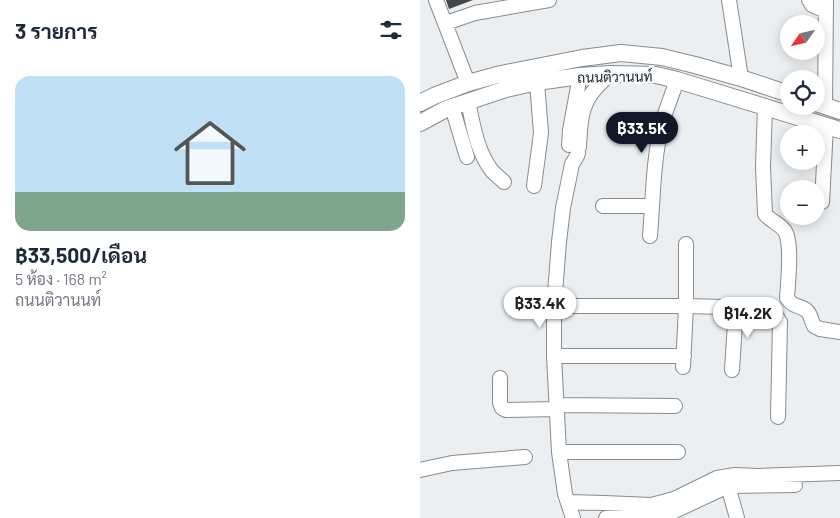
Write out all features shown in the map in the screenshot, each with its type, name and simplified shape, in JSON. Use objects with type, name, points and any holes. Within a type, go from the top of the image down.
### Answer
[{"type":"main road","name":"ถนนติวานนท์","points":[[420,103],[434,96],[501,74],[582,58],[621,53],[662,57],[741,78],[780,91]]},
{"type":"main road","name":"ถนนติวานนท์","points":[[420,123],[444,110],[506,89],[537,82],[610,74],[656,75],[677,80],[833,128]]},
{"type":"street","points":[[436,0],[468,84]]},
{"type":"street","points":[[446,23],[475,13],[549,0]]},
{"type":"street","points":[[729,0],[741,78]]},
{"type":"street","points":[[809,0],[812,5],[826,6],[827,106]]},
{"type":"street","points":[[576,124],[588,98],[610,74]]},
{"type":"street","points":[[573,518],[565,494],[559,452],[554,356],[554,306],[559,242],[573,152],[580,76]]},
{"type":"street","points":[[650,236],[659,138],[677,80]]},
{"type":"street","points":[[534,186],[542,132],[537,82]]},
{"type":"street","points":[[468,101],[479,148],[493,171],[504,182]]},
{"type":"street","points":[[765,106],[763,167],[765,214],[786,233],[789,268],[787,298],[793,305],[806,309],[814,326],[820,329],[840,332]]},
{"type":"street","points":[[452,107],[467,157]]},
{"type":"street","points":[[825,182],[833,128]]},
{"type":"street","points":[[603,206],[652,206]]},
{"type":"street","points":[[554,356],[683,361],[686,306],[686,244]]},
{"type":"street","points":[[554,306],[764,308],[774,313],[780,322],[778,416]]},
{"type":"street","points":[[732,370],[736,308]]},
{"type":"street","points":[[500,378],[500,404],[506,410],[556,407],[675,406]]},
{"type":"street","points":[[559,452],[678,452]]},
{"type":"street","points":[[420,470],[452,463],[525,457]]},
{"type":"street","points":[[568,502],[651,505],[674,499],[717,478],[735,475],[840,473]]},
{"type":"street","points":[[606,518],[664,516],[685,512],[728,486],[795,485]]},
{"type":"street","points":[[728,486],[737,518]]},
{"type":"building","points":[[446,0],[473,0],[449,9]]}]
